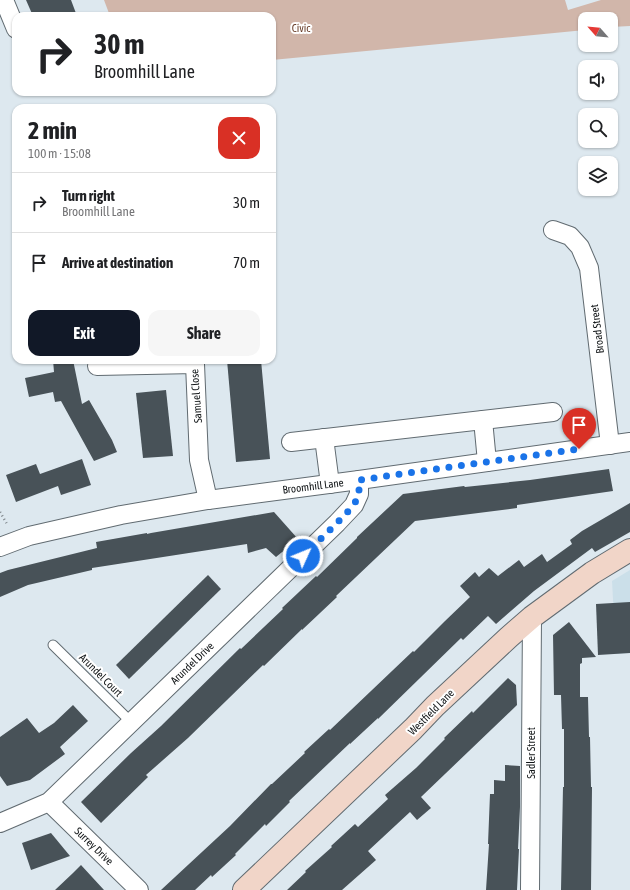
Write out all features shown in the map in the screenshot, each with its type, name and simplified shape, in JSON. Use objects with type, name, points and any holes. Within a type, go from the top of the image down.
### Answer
[{"type":"street","points":[[4,0],[12,19]]},
{"type":"street","name":"Broad Street","points":[[553,230],[570,236],[580,247],[589,268],[610,445]]},
{"type":"street","name":"Samuel Close","points":[[97,366],[195,364],[199,460],[208,500]]},
{"type":"street","points":[[292,442],[553,412]]},
{"type":"street","points":[[483,420],[487,462]]},
{"type":"street","points":[[324,438],[330,484]]},
{"type":"street","name":"Broomhill Lane","points":[[0,547],[29,536],[120,515],[208,500],[630,442]]},
{"type":"street","name":"Arundel Drive","points":[[0,823],[49,802],[342,519],[354,505],[359,494],[359,480]]},
{"type":"street","name":"Westfield Lane","points":[[244,890],[509,637],[532,617],[592,573],[630,550]]},
{"type":"street","name":"Sadler Street","points":[[530,890],[532,617]]},
{"type":"street","name":"Surrey Drive","points":[[49,802],[139,890]]},
{"type":"lane","name":"Arundel Court","points":[[53,645],[131,722]]},
{"type":"shaded area","points":[[630,570],[630,653],[616,654],[612,581]]},
{"type":"green space","name":"Civic","points":[[104,0],[565,0],[568,10],[601,0],[630,0],[630,26],[618,27],[618,12],[578,12],[578,31],[276,60],[276,12],[108,12]]},
{"type":"building","points":[[26,0],[71,0],[76,12],[31,12]]},
{"type":"building","points":[[53,364],[74,364],[82,404],[89,400],[112,440],[117,452],[94,461],[61,401],[55,402],[53,392],[29,397],[25,378],[54,372]]},
{"type":"building","points":[[227,364],[261,364],[270,459],[236,462]]},
{"type":"building","points":[[166,390],[173,456],[143,458],[136,393]]},
{"type":"building","points":[[82,459],[91,485],[61,495],[58,486],[16,502],[6,475],[36,464],[40,474]]},
{"type":"building","points":[[609,469],[613,491],[517,505],[517,508],[415,521],[188,738],[146,775],[148,777],[101,823],[81,802],[240,648],[241,649],[283,609],[282,608],[316,576],[317,577],[403,494],[464,486],[530,480]]},
{"type":"building","points":[[630,503],[630,532],[595,552],[592,548],[534,591],[496,624],[488,616],[463,640],[461,638],[378,719],[350,743],[289,801],[290,802],[266,826],[265,824],[235,854],[236,855],[212,877],[211,875],[195,890],[161,890],[230,826],[271,784],[305,753],[304,752],[329,729],[330,730],[413,651],[414,652],[470,597],[460,586],[475,572],[479,577],[489,568],[498,576],[519,560],[524,567],[542,554],[547,562],[572,544],[570,540],[582,531]]},
{"type":"building","points":[[274,512],[298,539],[276,557],[266,548],[248,553],[247,544],[92,568],[92,570],[28,585],[0,597],[0,573],[97,548],[96,542]]},
{"type":"building","points":[[208,575],[221,589],[129,679],[116,665]]},
{"type":"building","points":[[630,602],[630,653],[598,655],[596,604]]},
{"type":"building","points":[[569,622],[596,657],[582,658],[582,663],[580,664],[580,697],[588,697],[590,737],[592,787],[591,890],[561,890],[564,729],[562,729],[561,695],[554,695],[553,635]]},
{"type":"building","points":[[508,678],[516,685],[517,705],[421,797],[431,808],[417,820],[410,812],[368,851],[376,860],[342,890],[287,890],[355,824],[358,827],[388,799],[385,795],[416,768],[445,739],[444,738],[472,711],[473,713]]},
{"type":"building","points":[[73,705],[88,721],[60,747],[65,754],[30,780],[7,786],[0,776],[0,737],[27,718],[39,733],[54,723]]},
{"type":"building","points":[[505,765],[520,766],[517,890],[486,890],[490,794],[494,794],[494,780],[505,781]]},
{"type":"building","points":[[51,833],[70,856],[31,870],[22,843]]},
{"type":"building","points":[[81,865],[104,890],[55,890],[73,873]]},
{"type":"route","points":[[303,556],[354,505],[359,494],[359,480],[579,449]]}]
